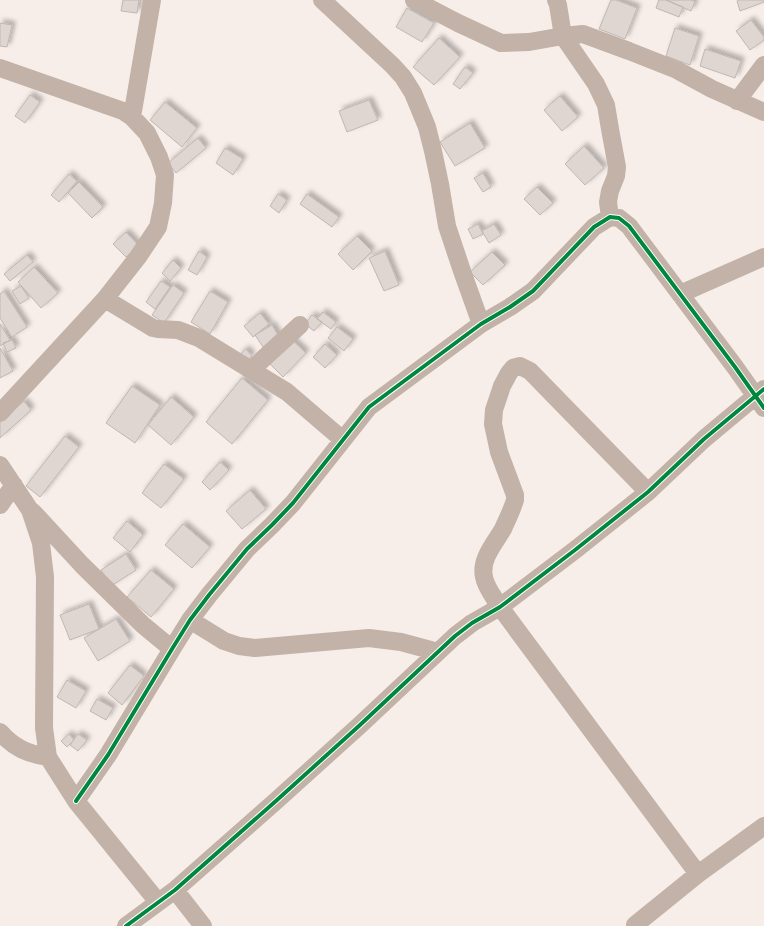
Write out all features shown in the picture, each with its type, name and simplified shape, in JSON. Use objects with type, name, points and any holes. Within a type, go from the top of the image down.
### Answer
[{"type":"street","points":[[132,118],[152,0]]},
{"type":"street","points":[[414,0],[501,43],[529,42],[583,34],[677,70],[712,90],[764,112]]},
{"type":"street","points":[[556,0],[563,36],[596,84],[606,105],[617,167],[616,176],[610,191],[608,202],[610,217]]},
{"type":"street","points":[[328,2],[392,65],[403,77],[413,93],[427,127],[440,184],[447,226],[481,324]]},
{"type":"street","points":[[737,101],[764,65]]},
{"type":"street","points":[[0,68],[123,111],[146,133],[165,175],[164,203],[158,227],[138,257],[105,299],[1,410]]},
{"type":"street","points":[[76,801],[108,755],[190,620],[247,549],[293,503],[370,407],[481,324],[510,307],[532,291],[594,227],[610,217],[619,218],[629,226],[730,360],[761,398],[704,438],[648,492],[575,550],[500,607],[472,623],[455,636],[360,725],[175,890],[126,926]]},
{"type":"street","points":[[680,294],[764,257]]},
{"type":"street","points":[[105,299],[153,328],[178,330],[199,338],[286,392],[343,440]]},
{"type":"street","points":[[251,370],[300,325]]},
{"type":"street","points":[[648,492],[530,371],[520,366],[513,368],[502,386],[494,410],[493,424],[499,452],[515,495],[515,500],[484,564],[484,576],[489,590],[500,607],[698,874]]},
{"type":"street","points":[[0,465],[30,510],[143,625],[172,649]]},
{"type":"street","points":[[0,505],[14,485]]},
{"type":"street","points":[[30,510],[40,543],[45,577],[44,728],[48,757],[76,801],[158,902]]},
{"type":"street","points":[[190,620],[224,641],[239,646],[255,648],[369,638],[401,642],[438,652]]},
{"type":"street","points":[[0,732],[20,749],[35,755],[48,757]]},
{"type":"street","points":[[635,925],[698,874],[764,826]]},
{"type":"street","points":[[175,890],[203,926]]},
{"type":"building","points":[[123,0],[139,0],[137,13],[121,11]]},
{"type":"building","points":[[611,0],[616,0],[637,8],[625,39],[599,29]]},
{"type":"building","points":[[659,0],[666,0],[683,7],[679,17],[656,8]]},
{"type":"building","points":[[666,0],[691,0],[695,2],[691,11]]},
{"type":"building","points":[[764,0],[764,2],[740,11],[737,1]]},
{"type":"building","points":[[407,8],[434,23],[422,42],[396,27]]},
{"type":"building","points":[[751,20],[764,37],[764,40],[750,50],[736,31]]},
{"type":"building","points":[[0,23],[12,25],[7,47],[0,46]]},
{"type":"building","points":[[675,28],[699,36],[690,65],[666,56]]},
{"type":"building","points":[[439,38],[460,57],[434,85],[413,67]]},
{"type":"building","points":[[705,49],[741,61],[735,78],[700,66]]},
{"type":"building","points":[[465,67],[473,73],[460,89],[453,84]]},
{"type":"building","points":[[30,95],[40,102],[25,123],[15,116]]},
{"type":"building","points":[[560,96],[578,117],[562,131],[544,110]]},
{"type":"building","points":[[369,100],[378,120],[347,132],[339,111]]},
{"type":"building","points":[[165,102],[197,128],[182,147],[150,120]]},
{"type":"building","points":[[470,123],[485,148],[455,166],[440,142]]},
{"type":"building","points":[[198,138],[206,148],[176,173],[168,163]]},
{"type":"building","points":[[584,146],[604,168],[585,185],[565,164]]},
{"type":"building","points":[[225,148],[243,159],[233,175],[216,163]]},
{"type":"building","points":[[483,173],[491,187],[483,192],[474,178]]},
{"type":"building","points":[[69,174],[77,181],[59,202],[51,195]]},
{"type":"building","points":[[79,182],[103,207],[92,218],[68,193]]},
{"type":"building","points":[[537,187],[553,203],[540,215],[524,199]]},
{"type":"building","points":[[278,194],[287,200],[279,213],[270,206]]},
{"type":"building","points":[[307,194],[339,217],[332,227],[300,204]]},
{"type":"building","points":[[478,224],[483,234],[473,239],[468,229]]},
{"type":"building","points":[[494,224],[501,235],[489,243],[482,231]]},
{"type":"building","points":[[126,232],[139,246],[126,257],[113,244]]},
{"type":"building","points":[[357,236],[372,251],[353,270],[338,254]]},
{"type":"building","points":[[199,251],[207,257],[197,275],[188,270]]},
{"type":"building","points":[[385,251],[399,285],[384,291],[369,258]]},
{"type":"building","points":[[492,252],[505,265],[483,285],[470,272]]},
{"type":"building","points":[[27,255],[33,262],[10,281],[4,274]]},
{"type":"building","points":[[173,260],[181,268],[170,281],[162,273]]},
{"type":"building","points":[[34,267],[58,293],[41,308],[18,282]]},
{"type":"building","points":[[161,281],[170,287],[155,309],[146,302]]},
{"type":"building","points":[[173,285],[184,293],[164,323],[152,315]]},
{"type":"building","points":[[21,286],[29,298],[20,304],[12,291]]},
{"type":"building","points":[[4,291],[27,327],[12,337],[0,318],[0,294]]},
{"type":"building","points":[[210,291],[228,302],[210,334],[191,322]]},
{"type":"building","points":[[323,312],[336,322],[331,329],[317,319]]},
{"type":"building","points":[[260,313],[269,324],[253,337],[244,326]]},
{"type":"building","points":[[312,315],[322,322],[314,331],[305,324]]},
{"type":"building","points":[[0,324],[10,340],[0,346]]},
{"type":"building","points":[[272,325],[279,337],[263,347],[255,335]]},
{"type":"building","points":[[337,327],[353,339],[344,351],[328,338]]},
{"type":"building","points":[[291,339],[306,353],[283,377],[269,363]]},
{"type":"building","points":[[12,340],[16,348],[7,352],[3,343]]},
{"type":"building","points":[[325,344],[337,355],[325,368],[313,357]]},
{"type":"building","points":[[0,348],[13,371],[0,378]]},
{"type":"building","points":[[246,349],[252,356],[245,362],[239,355]]},
{"type":"building","points":[[242,378],[268,400],[232,444],[206,422]]},
{"type":"building","points":[[132,386],[160,405],[135,443],[106,423]]},
{"type":"building","points":[[171,397],[194,417],[171,445],[148,425]]},
{"type":"building","points":[[24,401],[31,410],[0,438],[0,422]]},
{"type":"building","points":[[65,436],[79,447],[40,497],[26,486]]},
{"type":"building","points":[[220,462],[229,470],[210,490],[202,482]]},
{"type":"building","points":[[164,464],[184,479],[161,508],[142,493]]},
{"type":"building","points":[[250,490],[266,509],[242,529],[226,511]]},
{"type":"building","points":[[127,521],[143,535],[130,552],[113,538]]},
{"type":"building","points":[[183,524],[210,547],[192,568],[165,545]]},
{"type":"building","points":[[126,554],[136,570],[111,586],[101,570]]},
{"type":"building","points":[[151,570],[174,589],[151,617],[127,597]]},
{"type":"building","points":[[89,604],[99,629],[70,640],[60,615]]},
{"type":"building","points":[[116,619],[130,641],[98,661],[84,638]]},
{"type":"building","points":[[130,665],[144,676],[122,705],[108,693]]},
{"type":"building","points":[[67,680],[86,691],[76,708],[57,697]]},
{"type":"building","points":[[97,699],[113,708],[106,720],[90,711]]},
{"type":"building","points":[[69,734],[74,740],[67,747],[61,741]]},
{"type":"building","points":[[78,734],[87,740],[78,751],[70,745]]},
{"type":"cycle path","points":[[76,801],[108,755],[190,620],[247,549],[293,503],[369,407],[481,324],[533,291],[594,227],[610,217],[619,218],[629,226],[764,408]]},
{"type":"cycle path","points":[[126,926],[175,890],[360,725],[455,636],[472,623],[500,607],[648,492],[704,439],[764,389]]}]
